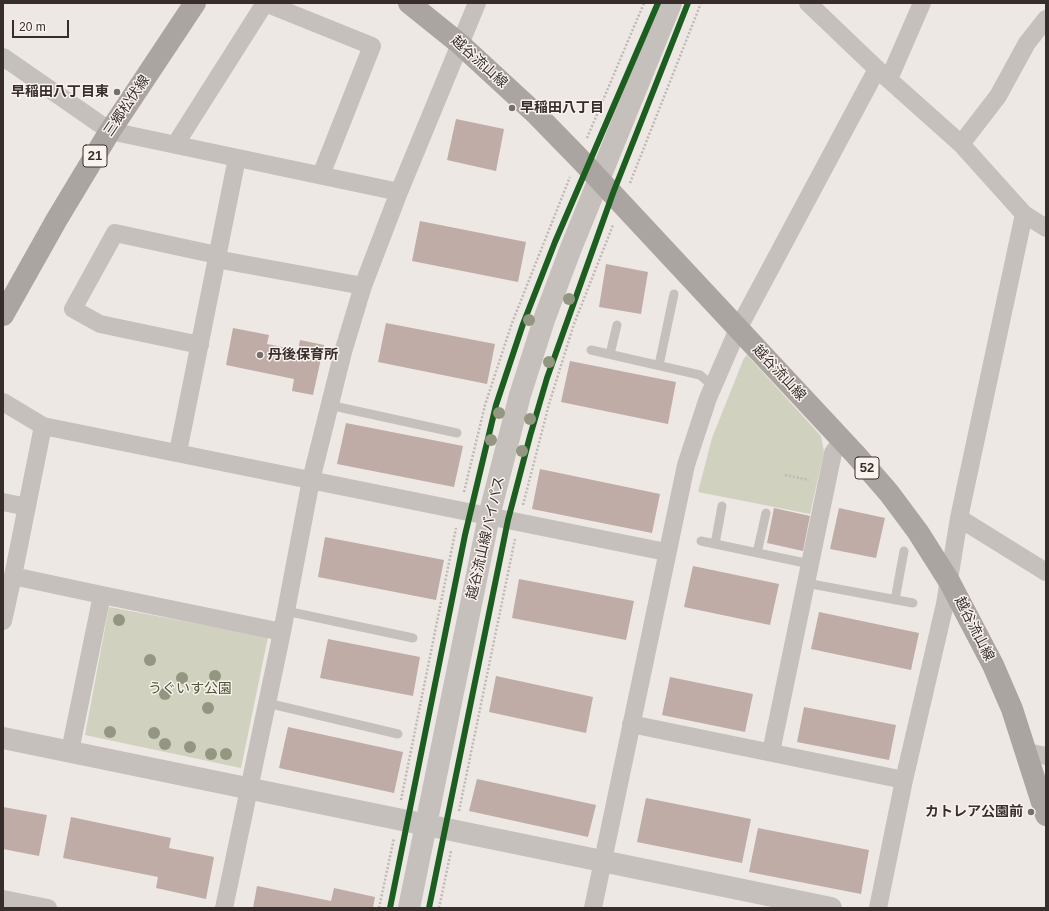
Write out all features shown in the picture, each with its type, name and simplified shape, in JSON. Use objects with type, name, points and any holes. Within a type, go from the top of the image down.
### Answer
[{"type":"main road","name":"三郷松伏線","points":[[3,315],[57,219],[110,131],[195,3]]},
{"type":"main road","name":"越谷流山線","points":[[409,3],[460,44],[537,115],[600,179],[889,493],[918,532],[949,580],[993,665],[1012,709],[1036,754],[1046,815]]},
{"type":"street","points":[[176,145],[265,3],[372,46],[321,175]]},
{"type":"street","points":[[224,908],[282,632],[311,480],[343,352],[363,286],[477,3]]},
{"type":"street","name":"越谷流山線バイパス","points":[[409,908],[489,516],[520,395],[545,317],[671,3]]},
{"type":"street","points":[[808,3],[883,74],[961,144],[1024,214],[1046,228]]},
{"type":"street","points":[[593,908],[666,552],[686,465],[713,386],[738,329],[922,3]]},
{"type":"street","points":[[961,144],[998,96],[1027,43],[1046,19]]},
{"type":"street","points":[[3,57],[110,131],[400,192]]},
{"type":"street","points":[[178,452],[238,158]]},
{"type":"street","points":[[878,908],[904,780],[943,611],[959,518],[1024,214]]},
{"type":"street","points":[[200,345],[100,324],[73,308],[115,233],[217,257],[363,286]]},
{"type":"street","points":[[3,402],[43,426],[178,452],[666,552]]},
{"type":"street","points":[[3,621],[43,426]]},
{"type":"street","points":[[771,752],[833,453],[842,441]]},
{"type":"street","points":[[3,502],[26,507]]},
{"type":"street","points":[[959,518],[1046,572]]},
{"type":"street","points":[[13,576],[282,632]]},
{"type":"street","points":[[70,751],[102,595]]},
{"type":"street","points":[[631,724],[904,780]]},
{"type":"street","points":[[3,738],[831,908]]},
{"type":"street","points":[[3,899],[48,908]]},
{"type":"lane","points":[[659,366],[674,294]]},
{"type":"lane","points":[[610,354],[618,325]]},
{"type":"lane","points":[[591,350],[700,375],[713,386]]},
{"type":"lane","points":[[329,405],[457,433]]},
{"type":"lane","points":[[715,544],[722,506]]},
{"type":"lane","points":[[758,553],[766,513]]},
{"type":"lane","points":[[701,541],[810,564]]},
{"type":"lane","points":[[895,600],[904,551]]},
{"type":"lane","points":[[806,583],[913,603]]},
{"type":"lane","points":[[286,611],[413,638]]},
{"type":"lane","points":[[267,703],[398,734]]},
{"type":"path","points":[[439,908],[519,522],[549,404],[574,324],[701,3]]},
{"type":"path","points":[[785,475],[827,484]]},
{"type":"green space","points":[[747,355],[821,436],[824,452],[810,514],[698,492],[712,438],[744,358]]},
{"type":"green space","name":"うぐいす公園","points":[[109,607],[268,637],[241,768],[85,735]]},
{"type":"building","points":[[456,119],[504,129],[496,171],[447,160]]},
{"type":"building","points":[[420,221],[526,242],[518,282],[412,261]]},
{"type":"building","points":[[606,264],[648,272],[641,314],[599,307]]},
{"type":"building","points":[[386,323],[495,344],[487,384],[378,362]]},
{"type":"building","points":[[233,328],[269,335],[267,344],[298,350],[300,340],[324,345],[313,395],[292,391],[294,379],[226,365]]},
{"type":"building","points":[[570,361],[676,382],[668,424],[561,402]]},
{"type":"building","points":[[346,423],[463,446],[454,487],[337,464]]},
{"type":"building","points":[[540,469],[660,494],[652,533],[532,509]]},
{"type":"building","points":[[774,508],[810,516],[803,551],[767,543]]},
{"type":"building","points":[[839,508],[885,518],[876,558],[830,549]]},
{"type":"building","points":[[325,537],[444,560],[436,600],[318,577]]},
{"type":"building","points":[[693,566],[779,584],[770,625],[684,607]]},
{"type":"building","points":[[519,579],[634,601],[626,640],[512,618]]},
{"type":"building","points":[[819,612],[919,633],[911,670],[811,649]]},
{"type":"building","points":[[328,639],[420,657],[413,696],[320,678]]},
{"type":"building","points":[[496,676],[593,697],[586,733],[489,712]]},
{"type":"building","points":[[670,677],[753,694],[745,732],[662,715]]},
{"type":"building","points":[[804,707],[896,725],[889,760],[797,742]]},
{"type":"building","points":[[288,727],[403,752],[394,793],[279,768]]},
{"type":"building","points":[[477,779],[596,805],[588,837],[469,811]]},
{"type":"building","points":[[646,798],[751,819],[742,863],[637,842]]},
{"type":"building","points":[[3,807],[47,815],[39,856],[3,849]]},
{"type":"building","points":[[71,817],[171,838],[169,848],[214,857],[206,899],[156,888],[158,877],[63,858]]},
{"type":"building","points":[[758,828],[869,850],[861,894],[749,872]]},
{"type":"building","points":[[257,886],[331,901],[334,888],[375,897],[373,908],[253,908]]},
{"type":"cycle path","points":[[390,908],[465,535],[496,405],[523,324],[555,242],[658,3]]},
{"type":"cycle path","points":[[429,908],[508,520],[530,436],[547,378],[613,193],[688,3]]},
{"type":"place","name":"早稲田八丁目東","points":[[117,92]]},
{"type":"place","name":"早稲田八丁目","points":[[512,108]]},
{"type":"place","name":"丹後保育所","points":[[260,355]]},
{"type":"place","name":"カトレア公園前","points":[[1031,812]]}]
